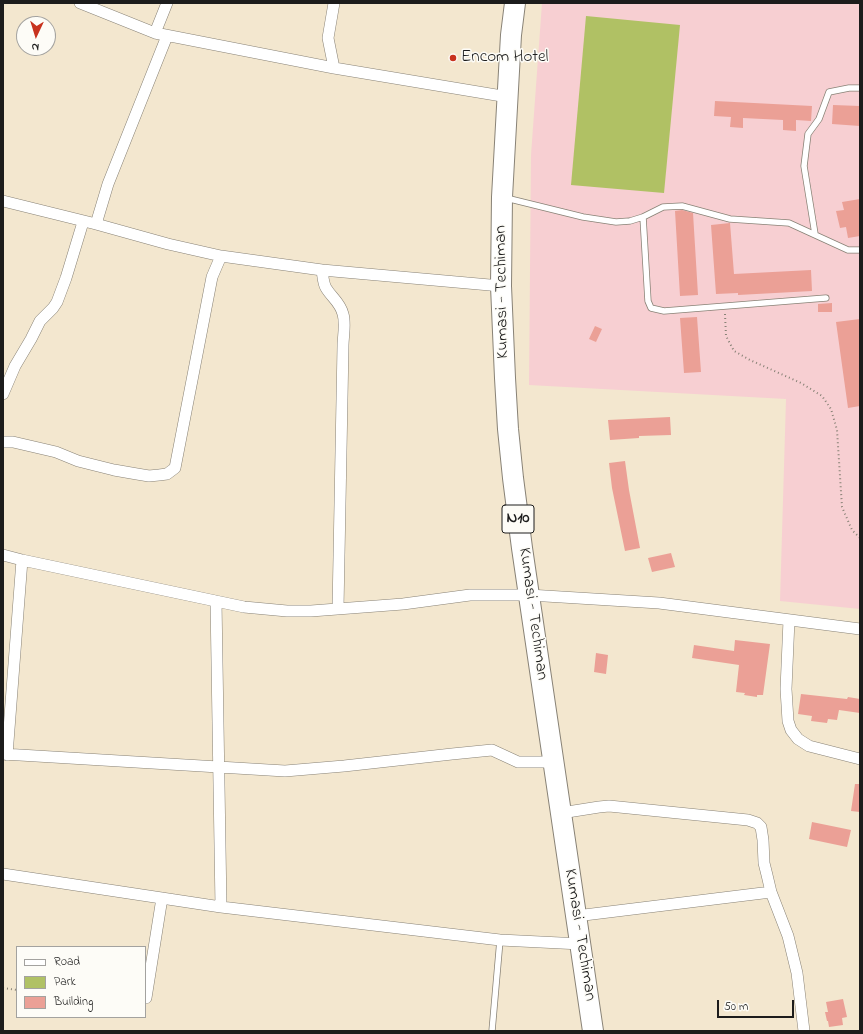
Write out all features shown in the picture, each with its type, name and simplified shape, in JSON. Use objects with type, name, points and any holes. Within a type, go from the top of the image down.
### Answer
[{"type":"highway","name":"Kumasi - Techiman","points":[[515,3],[511,35],[502,197],[501,286],[505,378],[513,478],[553,762],[594,1031]]},
{"type":"street","points":[[80,3],[155,34],[334,68],[508,96]]},
{"type":"street","points":[[155,34],[167,3]]},
{"type":"street","points":[[334,3],[328,38],[334,68]]},
{"type":"street","points":[[96,224],[108,184],[167,36]]},
{"type":"street","points":[[3,201],[168,244],[221,256],[322,270],[501,286]]},
{"type":"street","points":[[3,394],[14,366],[31,339],[40,321],[54,308],[57,302],[83,222]]},
{"type":"street","points":[[3,442],[13,442],[56,452],[78,461],[114,470],[149,476],[167,474],[175,468],[212,277],[221,256]]},
{"type":"street","points":[[322,270],[325,286],[339,304],[344,320],[338,609]]},
{"type":"street","points":[[3,555],[244,607],[286,611],[310,611],[403,604],[470,595],[529,595],[659,603],[860,629]]},
{"type":"street","points":[[22,560],[5,754],[285,771],[492,750],[518,762],[553,762]]},
{"type":"street","points":[[216,601],[221,907]]},
{"type":"street","points":[[789,620],[786,689],[788,721],[791,730],[798,739],[809,746],[860,759]]},
{"type":"street","points":[[561,813],[609,806],[748,820],[757,823],[761,827],[764,863],[771,892],[788,936],[797,973],[804,1031]]},
{"type":"street","points":[[3,874],[221,907],[500,940],[581,944]]},
{"type":"street","points":[[576,916],[771,892]]},
{"type":"street","points":[[146,998],[162,898]]},
{"type":"lane","points":[[815,234],[804,166],[808,134],[819,118],[829,92],[849,88],[860,88]]},
{"type":"lane","points":[[502,197],[583,217],[616,222],[630,221],[643,217],[663,207],[682,206],[730,219],[790,223],[848,250],[860,250]]},
{"type":"lane","points":[[643,217],[648,301],[651,308],[664,311],[826,298]]},
{"type":"lane","points":[[492,1031],[500,940]]},
{"type":"path","points":[[725,306],[726,336],[734,351],[750,360],[801,383],[822,396],[832,409],[837,430],[842,507],[852,530],[860,538]]},
{"type":"path","points":[[3,988],[16,990]]},
{"type":"shaded area","points":[[542,3],[860,3],[860,609],[780,601],[786,399],[529,385],[531,155]]},
{"type":"green space","points":[[586,16],[680,25],[664,193],[571,185]]},
{"type":"building","points":[[715,101],[812,106],[811,121],[796,120],[796,131],[783,130],[783,120],[743,118],[743,128],[730,127],[731,117],[714,116]]},
{"type":"building","points":[[833,105],[860,106],[860,126],[832,124]]},
{"type":"building","points":[[860,199],[860,236],[848,238],[846,227],[840,228],[836,211],[844,210],[842,202]]},
{"type":"building","points":[[682,210],[693,213],[698,295],[680,296],[675,211]]},
{"type":"building","points":[[730,223],[734,274],[811,270],[812,291],[738,295],[738,293],[716,294],[711,225]]},
{"type":"building","points":[[832,303],[832,312],[818,312],[818,304]]},
{"type":"building","points":[[697,317],[701,372],[684,373],[680,318]]},
{"type":"building","points":[[860,319],[860,406],[848,408],[836,322]]},
{"type":"building","points":[[595,326],[602,329],[596,342],[589,339]]},
{"type":"building","points":[[670,417],[671,435],[639,436],[639,438],[610,440],[608,420]]},
{"type":"building","points":[[625,461],[640,548],[625,551],[612,488],[609,463]]},
{"type":"building","points":[[671,553],[675,567],[652,572],[648,558]]},
{"type":"building","points":[[735,640],[770,644],[763,695],[757,695],[757,697],[736,692],[739,665],[692,658],[694,645],[734,651]]},
{"type":"building","points":[[596,653],[608,655],[606,674],[594,672]]},
{"type":"building","points":[[801,694],[860,699],[860,713],[839,710],[837,720],[828,719],[827,723],[811,721],[812,716],[798,714]]},
{"type":"building","points":[[855,784],[860,784],[860,812],[851,811]]},
{"type":"building","points":[[812,822],[851,830],[847,847],[809,839]]},
{"type":"building","points":[[843,999],[847,1017],[842,1018],[843,1025],[829,1027],[825,1012],[828,1012],[826,1002]]},
{"type":"place","name":"Encom Hotel","points":[[453,58]]}]
